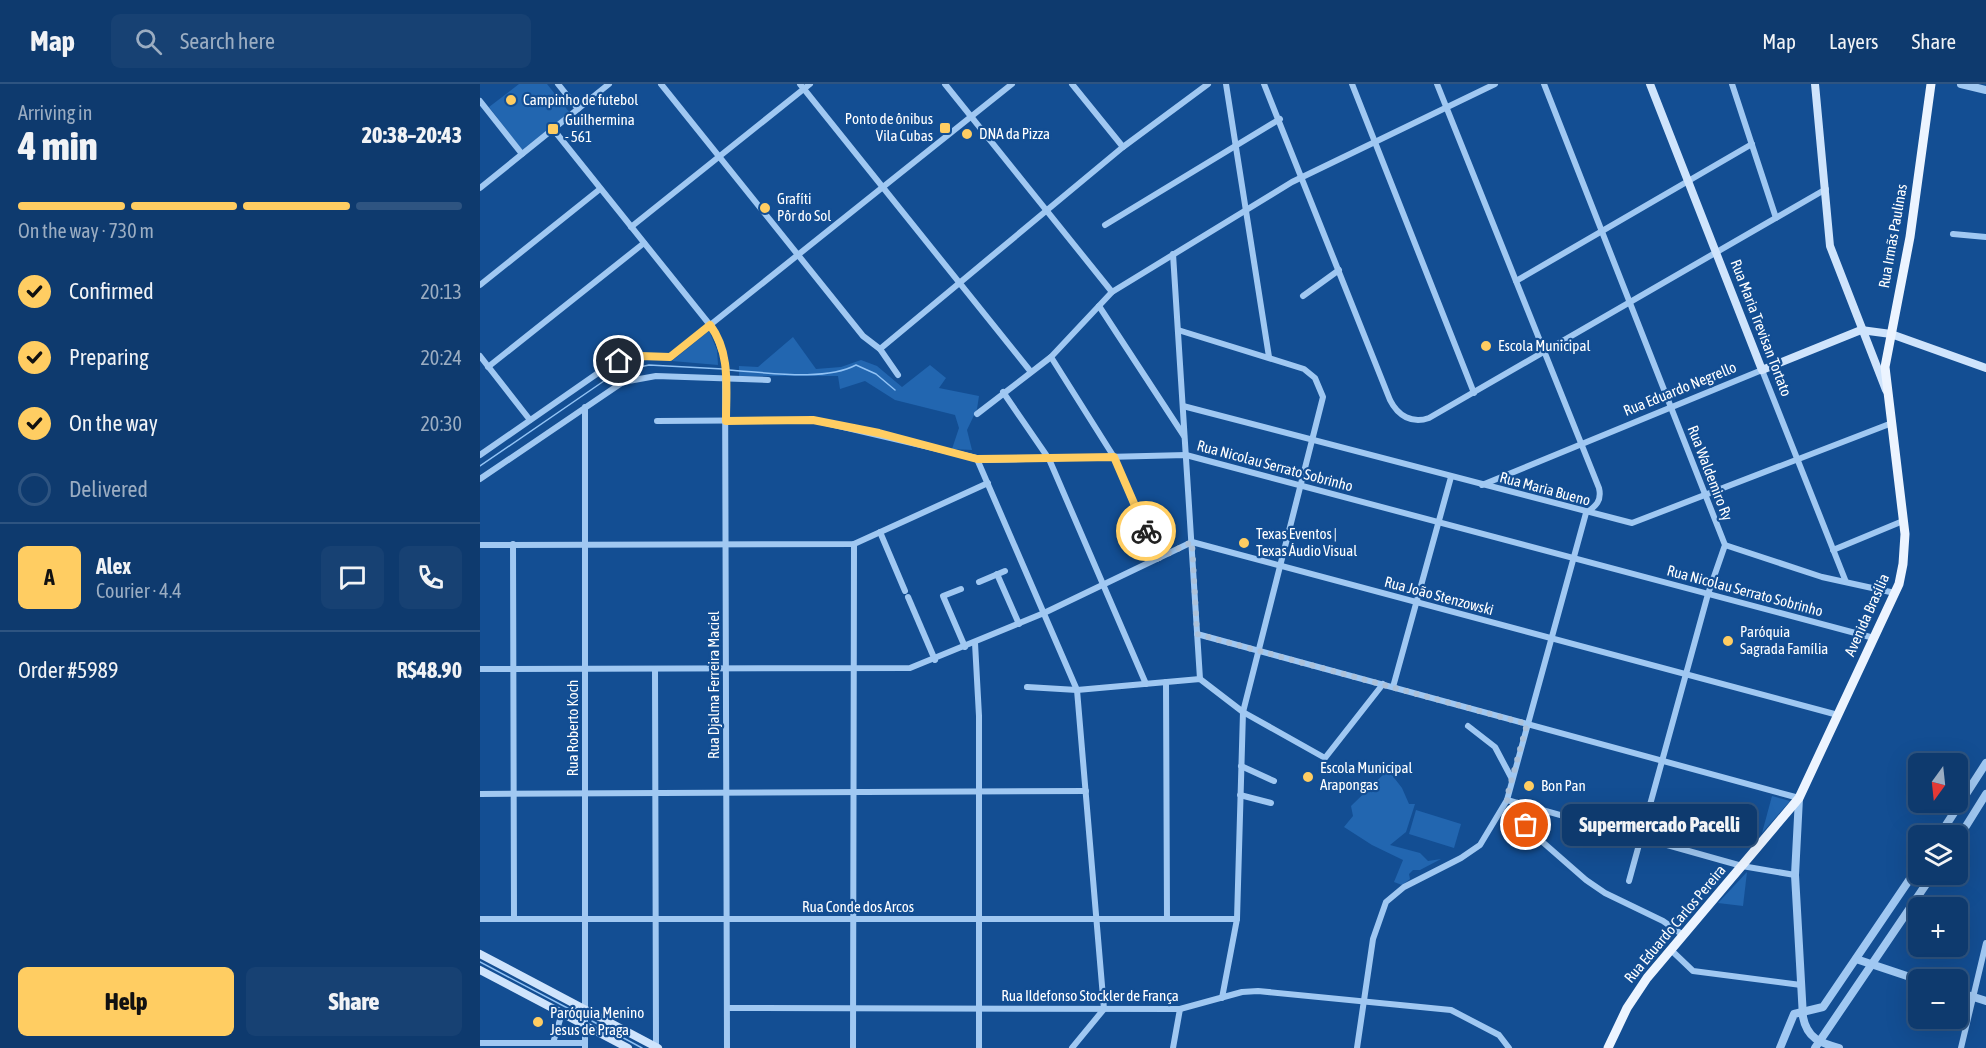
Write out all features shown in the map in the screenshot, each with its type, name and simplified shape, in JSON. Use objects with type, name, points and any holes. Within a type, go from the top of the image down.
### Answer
[{"type":"main road","name":"Rua Maria Trevisan Tortato","points":[[1650,84],[1762,370]]},
{"type":"main road","name":"Avenida Brasília","points":[[1799,798],[1895,593],[1904,564],[1904,521],[1887,393],[1830,246],[1815,84]]},
{"type":"main road","name":"Rua Irmãs Paulinas","points":[[1887,393],[1885,368],[1911,226],[1931,84]]},
{"type":"main road","name":"Rua Eduardo Negrello","points":[[1762,370],[1861,330],[1890,334],[1986,368]]},
{"type":"main road","name":"Rua Eduardo Carlos Pereira","points":[[1608,1048],[1627,1008],[1671,949],[1799,798]]},
{"type":"main road","points":[[480,954],[657,1048]]},
{"type":"main road","points":[[480,970],[628,1048]]},
{"type":"street","points":[[558,84],[578,109]]},
{"type":"street","points":[[480,188],[609,84]]},
{"type":"street","points":[[661,84],[863,336],[880,349],[898,375]]},
{"type":"street","points":[[945,84],[1112,292]]},
{"type":"street","points":[[480,455],[619,361],[640,356],[670,357],[1012,84]]},
{"type":"street","points":[[1072,84],[1123,147]]},
{"type":"street","points":[[880,349],[1123,147],[1208,84]]},
{"type":"street","points":[[1226,84],[1269,357]]},
{"type":"street","points":[[1264,84],[1280,119],[1390,400],[1405,417],[1417,421],[1429,418],[1474,393],[1826,189]]},
{"type":"street","points":[[1352,84],[1474,393]]},
{"type":"street","points":[[1357,1048],[1375,927],[1386,902],[1404,886],[1461,858],[1480,845],[1506,800],[1586,513],[1599,502],[1600,494],[1437,84]]},
{"type":"street","points":[[978,414],[1003,392],[1051,357],[1112,292],[1302,176],[1495,84]]},
{"type":"street","name":"Rua Waldemiro Ry","points":[[1544,84],[1725,544],[1708,594],[1629,881]]},
{"type":"street","points":[[1732,84],[1776,218]]},
{"type":"street","points":[[1961,84],[1986,90]]},
{"type":"street","points":[[632,227],[805,86],[1031,372]]},
{"type":"street","points":[[480,101],[522,154]]},
{"type":"street","points":[[1105,225],[1280,119]]},
{"type":"street","name":"Rua Djalma Ferreira Maciel","points":[[553,129],[710,325],[721,342],[726,372],[727,1048]]},
{"type":"street","points":[[1516,281],[1752,144]]},
{"type":"street","points":[[480,285],[600,189]]},
{"type":"street","points":[[1953,234],[1986,237]]},
{"type":"street","points":[[488,367],[644,243]]},
{"type":"street","points":[[1173,254],[1200,679]]},
{"type":"street","points":[[1303,296],[1339,270]]},
{"type":"street","points":[[1099,306],[1185,437]]},
{"type":"street","points":[[1178,330],[1304,369],[1315,378],[1321,390],[1322,406],[1243,712],[1237,919],[1221,998]]},
{"type":"street","points":[[480,356],[531,420]]},
{"type":"street","points":[[1051,357],[1114,457],[1157,559]]},
{"type":"street","name":"Rua Eduardo Negrello","points":[[1481,485],[1762,370]]},
{"type":"street","name":"Rua Maria Trevisan Tortato","points":[[1762,370],[1846,582]]},
{"type":"street","points":[[480,479],[615,386],[631,380],[656,376],[726,372],[768,380]]},
{"type":"street","points":[[1003,392],[1049,459],[1146,684]]},
{"type":"street","name":"Rua Maria Bueno","points":[[1183,406],[1586,513],[1632,523],[1892,423]]},
{"type":"street","name":"Rua Roberto Koch","points":[[585,407],[585,1045]]},
{"type":"street","name":"Rua Nicolau Serrato Sobrinho","points":[[657,421],[813,420],[879,433],[977,459],[1186,455],[1874,638]]},
{"type":"street","points":[[977,459],[1077,690],[1104,1009],[1072,1048]]},
{"type":"street","points":[[1393,687],[1451,477]]},
{"type":"street","points":[[480,544],[854,544],[988,483]]},
{"type":"street","points":[[1833,550],[1904,521]]},
{"type":"street","points":[[880,532],[935,660]]},
{"type":"street","points":[[480,669],[901,669],[935,660],[1019,624],[1192,542]]},
{"type":"street","name":"Rua João Stenzowski","points":[[1192,542],[1838,715]]},
{"type":"street","points":[[513,544],[514,919]]},
{"type":"street","points":[[853,1048],[854,544]]},
{"type":"street","points":[[1725,544],[1846,582],[1895,593]]},
{"type":"street","points":[[979,582],[1005,571]]},
{"type":"street","points":[[997,574],[1019,624]]},
{"type":"street","points":[[961,589],[943,596],[965,647]]},
{"type":"street","points":[[1197,634],[1799,798]]},
{"type":"street","points":[[975,643],[979,792],[979,1048]]},
{"type":"street","points":[[655,669],[657,1048]]},
{"type":"street","points":[[1027,687],[1077,690],[1200,679],[1243,712],[1325,758],[1383,684]]},
{"type":"street","points":[[1166,682],[1167,919]]},
{"type":"street","points":[[1468,726],[1494,747],[1512,779]]},
{"type":"street","points":[[1947,825],[1986,763]]},
{"type":"street","points":[[1241,766],[1274,781]]},
{"type":"street","points":[[480,794],[1086,791]]},
{"type":"street","points":[[1967,825],[1986,794]]},
{"type":"street","points":[[1240,795],[1271,803]]},
{"type":"street","name":"Avenida Brasília","points":[[1799,798],[1795,875],[1802,1012],[1807,1029],[1817,1045]]},
{"type":"street","points":[[1506,800],[1742,866],[1795,875]]},
{"type":"street","points":[[1519,803],[1530,831],[1586,880],[1605,893],[1663,921],[1683,934]]},
{"type":"street","points":[[1780,1048],[1794,1014],[1823,1007],[1908,882]]},
{"type":"street","points":[[1839,1048],[1817,1045],[1925,885]]},
{"type":"street","name":"Rua Conde dos Arcos","points":[[480,919],[1237,919]]},
{"type":"street","points":[[1961,1048],[1986,943]]},
{"type":"street","points":[[1671,949],[1695,971],[1801,986]]},
{"type":"street","points":[[1856,959],[1908,976]]},
{"type":"street","name":"Rua Ildefonso Stockler de França","points":[[726,1008],[1180,1009],[1250,991],[1458,1012],[1499,1035],[1509,1048]]},
{"type":"street","points":[[1968,995],[1986,1001]]},
{"type":"street","points":[[1173,1048],[1180,1009]]},
{"type":"street","points":[[553,1043],[562,1013]]},
{"type":"street","points":[[480,1043],[585,1045]]},
{"type":"shaded area","points":[[519,84],[547,84],[570,113],[522,150],[489,107]]},
{"type":"shaded area","points":[[709,331],[717,350],[718,365],[672,361]]},
{"type":"shaded area","points":[[793,337],[816,369],[841,367],[861,360],[877,366],[902,387],[930,365],[946,378],[939,388],[979,396],[977,409],[967,430],[972,450],[952,449],[959,428],[955,415],[895,400],[865,381],[840,389],[838,376],[739,376],[739,366],[758,367]]},
{"type":"shaded area","points":[[1388,770],[1402,788],[1409,804],[1415,804],[1406,832],[1390,845],[1420,853],[1428,861],[1441,859],[1420,870],[1413,870],[1409,874],[1410,879],[1402,885],[1394,882],[1403,860],[1372,845],[1344,827],[1353,816],[1351,806]]},
{"type":"shaded area","points":[[1772,796],[1790,801],[1762,833]]},
{"type":"shaded area","points":[[1416,810],[1461,824],[1454,848],[1409,834]]},
{"type":"shaded area","points":[[1747,872],[1743,906],[1718,903]]},
{"type":"waterway","points":[[480,466],[617,372],[649,365],[723,369]]},
{"type":"waterway","points":[[728,370],[811,375],[843,370],[856,365],[876,374],[895,390]]},
{"type":"waterway","points":[[480,962],[575,1012]]},
{"type":"waterway","points":[[592,1021],[642,1048]]},
{"type":"way so far","points":[[1146,531],[1157,559],[1192,542],[1197,634],[1527,724],[1506,800],[1519,803],[1526,825]]},
{"type":"place","name":"Campinho de futebol","points":[[511,100]]},
{"type":"place","name":"Ponto de ônibus Vila Cubas","points":[[945,128]]},
{"type":"place","name":"Guilhermina - 561","points":[[553,129]]},
{"type":"place","name":"DNA da Pizza","points":[[967,134]]},
{"type":"place","name":"Grafíti Pôr do Sol","points":[[765,208]]},
{"type":"place","name":"Escola Municipal","points":[[1486,346]]},
{"type":"place","name":"Texas Eventos | Texas Áudio Visual","points":[[1244,543]]},
{"type":"place","name":"Paróquia Sagrada Família","points":[[1728,641]]},
{"type":"place","name":"Escola Municipal Arapongas","points":[[1308,777]]},
{"type":"place","name":"Bon Pan","points":[[1529,786]]},
{"type":"place","name":"Supermercado Pacelli","points":[[1526,825]]},
{"type":"place","name":"Paróquia Menino Jesus de Praga","points":[[538,1022]]},
{"type":"route","points":[[619,361],[640,356],[670,357],[710,325],[721,342],[726,366],[726,421],[778,418],[813,420],[879,433],[977,459],[1114,457],[1146,531]]}]
